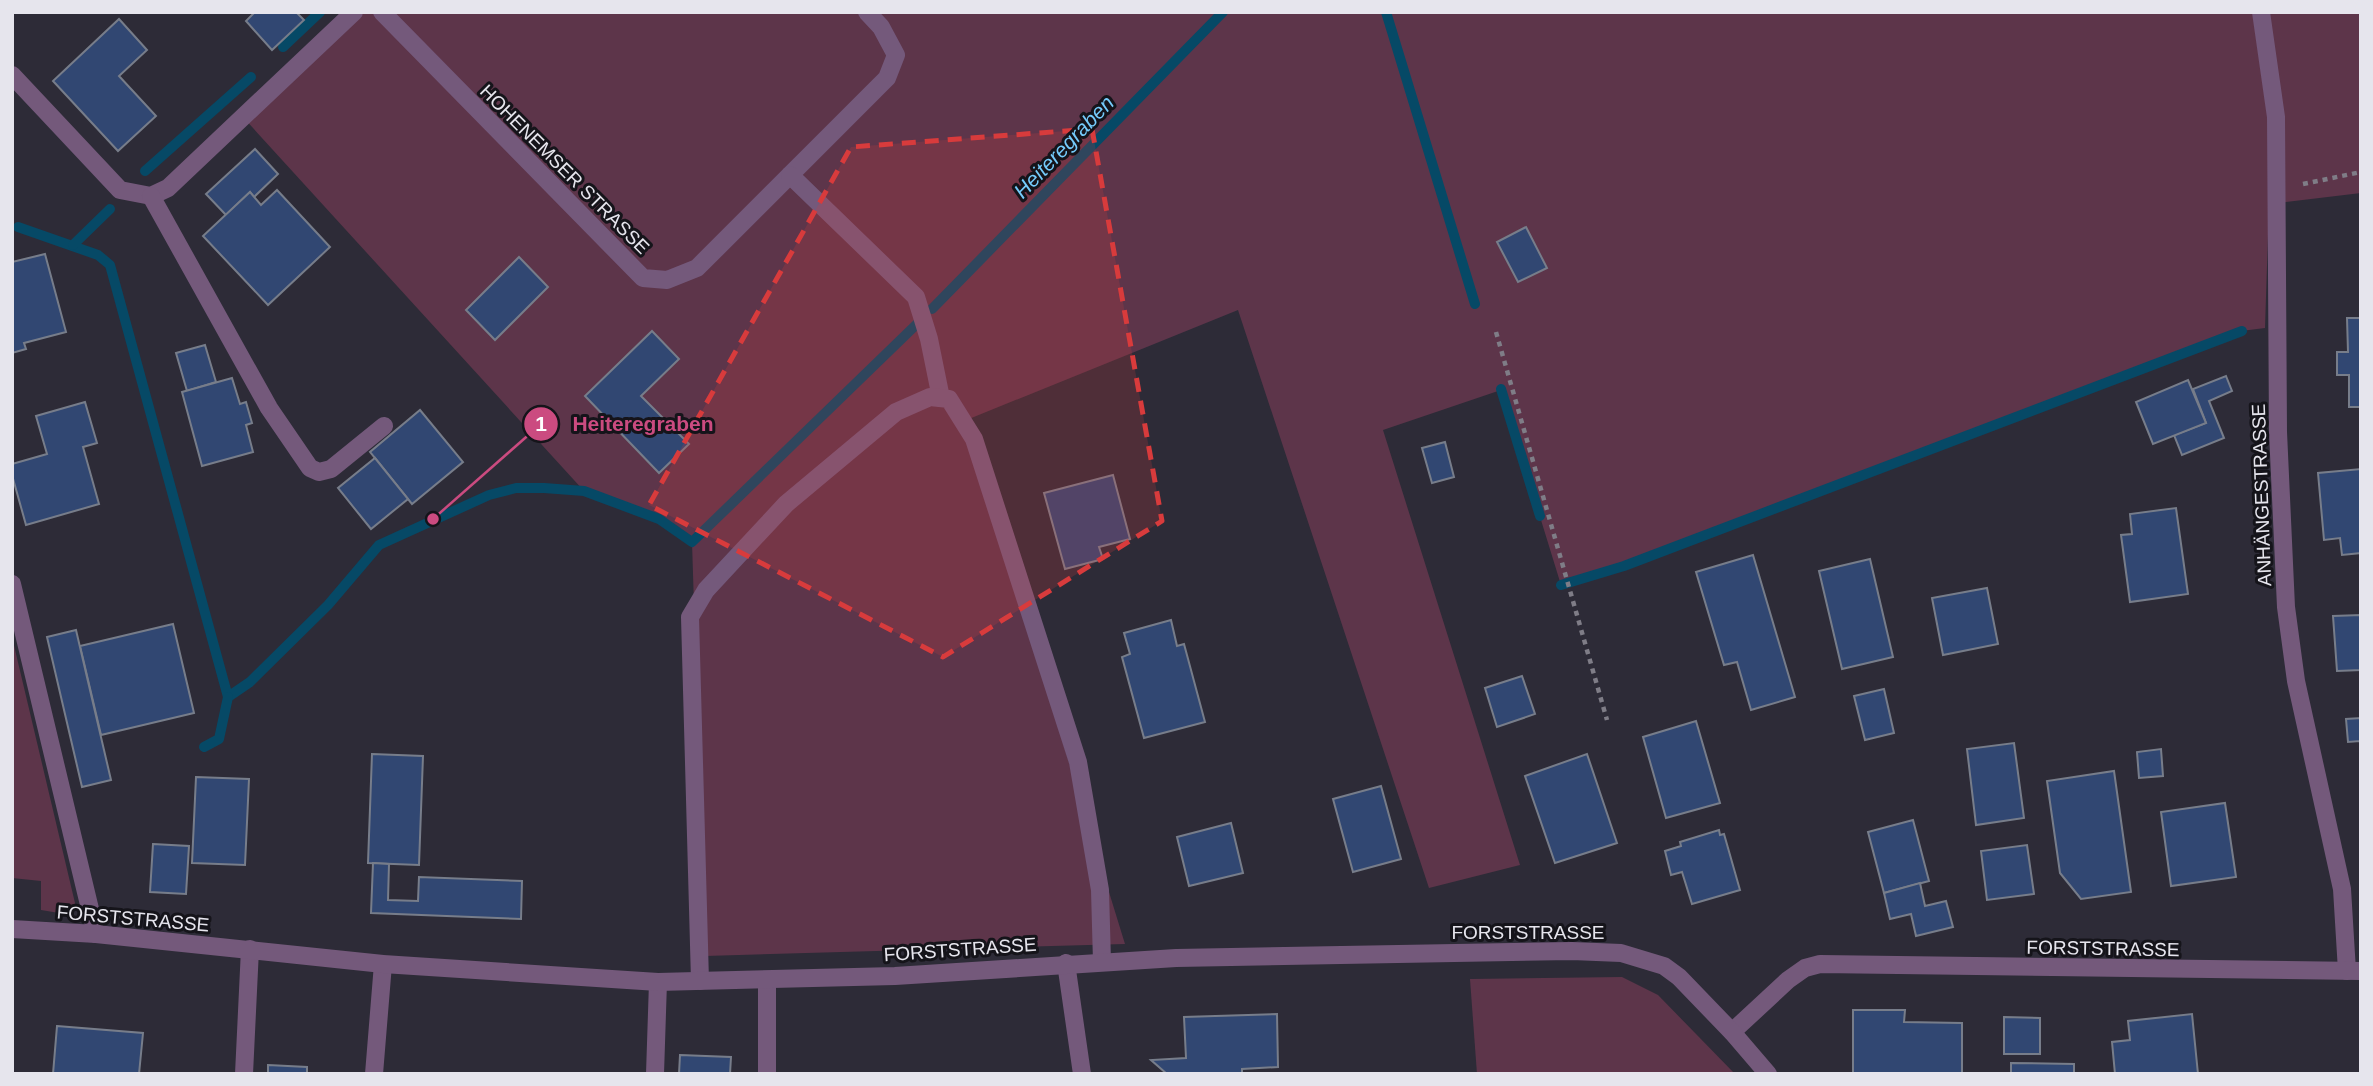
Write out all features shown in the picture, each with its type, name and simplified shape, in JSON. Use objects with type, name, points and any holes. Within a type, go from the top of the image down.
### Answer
[{"type":"street","points":[[12,75],[120,190],[150,196],[168,188],[354,12]]},
{"type":"street","name":"HOHENEMSER STRASSE","points":[[382,12],[643,278],[667,281],[696,268],[887,78],[896,55],[881,27],[866,12]]},
{"type":"street","name":"ANHÄNGESTRASSE","points":[[2261,12],[2276,117],[2278,432],[2286,607],[2296,681],[2342,889],[2354,971]]},
{"type":"street","points":[[790,175],[916,297],[929,339],[941,398]]},
{"type":"street","points":[[150,196],[269,408],[310,468],[320,472],[331,469],[384,426]]},
{"type":"street","points":[[700,981],[690,617],[706,590],[786,504],[896,412],[930,397],[949,400],[974,439],[1078,762],[1100,890],[1102,962]]},
{"type":"street","points":[[12,584],[96,934]]},
{"type":"street","name":"FORSTSTRASSE","points":[[12,929],[96,934],[383,964],[657,982],[895,976],[1066,963],[1230,957],[1572,951],[1621,953],[1664,965],[1732,1032],[1788,980],[1805,968],[1820,964],[2354,971]]},
{"type":"street","points":[[244,1074],[250,950]]},
{"type":"street","points":[[1066,963],[1082,1074]]},
{"type":"street","points":[[374,1074],[383,964]]},
{"type":"street","points":[[767,980],[767,1074]]},
{"type":"street","points":[[655,1074],[657,982]]},
{"type":"street","points":[[1732,1032],[1768,1074]]},
{"type":"path","points":[[2278,190],[2361,172]]},
{"type":"path","points":[[1496,332],[1607,720]]},
{"type":"highlighted area","points":[[1092,129],[1162,521],[943,657],[649,505],[851,147]]},
{"type":"shaded area","points":[[354,12],[2361,12],[2361,193],[2269,204],[2265,328],[2241,331],[1624,566],[1561,585],[1501,390],[1383,430],[1520,865],[1429,888],[1238,310],[964,421],[1125,944],[705,956],[692,542],[659,519],[584,491],[242,116]]},
{"type":"shaded area","points":[[12,637],[75,903],[71,915],[41,910],[41,881],[12,878]]},
{"type":"shaded area","points":[[1622,977],[1658,995],[1735,1074],[1477,1074],[1470,979]]},
{"type":"building","points":[[255,12],[296,12],[304,20],[272,50],[246,21]]},
{"type":"building","points":[[119,19],[147,50],[119,76],[156,116],[118,151],[53,81]]},
{"type":"building","points":[[255,149],[278,174],[254,197],[250,192],[226,215],[206,194]]},
{"type":"building","points":[[277,190],[330,247],[268,305],[203,236],[250,192],[261,205]]},
{"type":"building","points":[[1526,227],[1547,268],[1518,282],[1497,242]]},
{"type":"building","points":[[45,254],[66,332],[24,343],[26,349],[12,353],[12,262]]},
{"type":"building","points":[[519,257],[548,287],[495,340],[466,310]]},
{"type":"building","points":[[2347,318],[2361,318],[2361,407],[2349,407],[2349,375],[2337,375],[2337,352],[2348,352]]},
{"type":"building","points":[[652,331],[679,359],[641,396],[689,444],[659,473],[585,396]]},
{"type":"building","points":[[205,345],[216,382],[187,391],[176,353]]},
{"type":"building","points":[[2226,376],[2232,391],[2209,401],[2224,438],[2182,455],[2174,435],[2206,423],[2193,389]]},
{"type":"building","points":[[232,378],[240,404],[246,402],[252,423],[246,425],[253,452],[202,466],[182,392]]},
{"type":"building","points":[[2188,380],[2206,423],[2153,444],[2136,402]]},
{"type":"building","points":[[85,402],[97,443],[83,447],[99,504],[26,525],[12,475],[12,464],[47,454],[36,416]]},
{"type":"building","points":[[420,410],[463,462],[412,504],[370,452]]},
{"type":"building","points":[[1445,442],[1454,477],[1432,483],[1422,448]]},
{"type":"building","points":[[375,458],[408,499],[371,529],[338,488]]},
{"type":"building","points":[[2361,469],[2361,553],[2342,555],[2340,538],[2324,540],[2318,473]]},
{"type":"building","points":[[1113,475],[1130,539],[1099,547],[1103,559],[1065,569],[1044,493]]},
{"type":"building","points":[[2176,508],[2188,594],[2130,602],[2121,535],[2132,534],[2130,514]]},
{"type":"building","points":[[1753,555],[1795,697],[1751,710],[1737,662],[1724,665],[1696,572]]},
{"type":"building","points":[[1870,559],[1893,657],[1842,669],[1819,571]]},
{"type":"building","points":[[1987,588],[1998,644],[1943,655],[1932,598]]},
{"type":"building","points":[[2361,615],[2361,670],[2337,671],[2333,616]]},
{"type":"building","points":[[1171,620],[1177,646],[1184,644],[1205,722],[1144,738],[1122,657],[1130,654],[1124,633]]},
{"type":"building","points":[[173,624],[194,713],[101,735],[80,646]]},
{"type":"building","points":[[76,630],[111,780],[82,787],[47,637]]},
{"type":"building","points":[[1522,676],[1535,714],[1497,727],[1485,688]]},
{"type":"building","points":[[1884,689],[1894,733],[1865,740],[1854,696]]},
{"type":"building","points":[[2361,718],[2361,757],[2360,741],[2348,742],[2346,719]]},
{"type":"building","points":[[1696,721],[1720,803],[1666,818],[1643,737]]},
{"type":"building","points":[[2014,743],[2024,818],[1976,825],[1967,749]]},
{"type":"building","points":[[2161,749],[2163,776],[2139,778],[2137,752]]},
{"type":"building","points":[[372,754],[423,756],[419,865],[368,863]]},
{"type":"building","points":[[1587,754],[1617,843],[1555,863],[1525,776]]},
{"type":"building","points":[[2114,771],[2131,892],[2081,899],[2060,873],[2047,781]]},
{"type":"building","points":[[196,777],[249,779],[245,865],[192,863]]},
{"type":"building","points":[[1381,786],[1401,859],[1353,872],[1333,799]]},
{"type":"building","points":[[2225,803],[2236,877],[2171,886],[2161,812]]},
{"type":"building","points":[[1913,820],[1929,881],[1884,893],[1868,832]]},
{"type":"building","points":[[1231,823],[1243,873],[1189,886],[1177,837]]},
{"type":"building","points":[[1719,830],[1720,835],[1724,834],[1740,890],[1692,904],[1682,872],[1671,875],[1665,851],[1681,846],[1680,842]]},
{"type":"building","points":[[153,844],[189,846],[186,894],[150,892]]},
{"type":"building","points":[[2027,845],[2034,894],[1987,900],[1981,851]]},
{"type":"building","points":[[373,863],[389,864],[388,900],[418,901],[419,877],[522,881],[521,919],[371,913]]},
{"type":"building","points":[[1920,883],[1925,906],[1946,901],[1953,927],[1916,936],[1911,914],[1890,919],[1884,893]]},
{"type":"building","points":[[1853,1010],[1905,1010],[1904,1022],[1962,1023],[1962,1074],[1853,1074]]},
{"type":"building","points":[[1277,1014],[1278,1067],[1242,1069],[1242,1074],[1167,1074],[1151,1060],[1186,1058],[1184,1017]]},
{"type":"building","points":[[2192,1014],[2198,1074],[2115,1074],[2112,1042],[2130,1040],[2128,1021]]},
{"type":"building","points":[[2004,1017],[2040,1018],[2040,1054],[2004,1054]]},
{"type":"building","points":[[57,1026],[143,1033],[139,1074],[53,1074]]},
{"type":"building","points":[[680,1055],[731,1057],[730,1074],[679,1074]]},
{"type":"building","points":[[2011,1063],[2074,1064],[2074,1074],[2011,1074]]},
{"type":"building","points":[[268,1065],[307,1067],[307,1074],[268,1074]]},
{"type":"waterway","points":[[283,47],[320,12]]},
{"type":"waterway","name":"Heiteregraben","points":[[932,309],[1223,12]]},
{"type":"waterway","name":"Heiteregraben","points":[[1386,12],[1475,304]]},
{"type":"waterway","points":[[145,171],[251,77]]},
{"type":"waterway","points":[[73,245],[110,209]]},
{"type":"waterway","name":"Heiteregraben","points":[[18,227],[98,255],[110,265],[228,697],[250,682],[328,605],[379,545],[489,495],[516,488],[584,491],[659,519],[692,542],[920,321]]},
{"type":"waterway","points":[[1561,585],[1624,566],[2242,331]]},
{"type":"waterway","points":[[1501,389],[1540,516]]},
{"type":"waterway","points":[[204,747],[219,739],[228,697]]},
{"type":"place","name":"Heiteregraben","points":[[433,519]]}]
